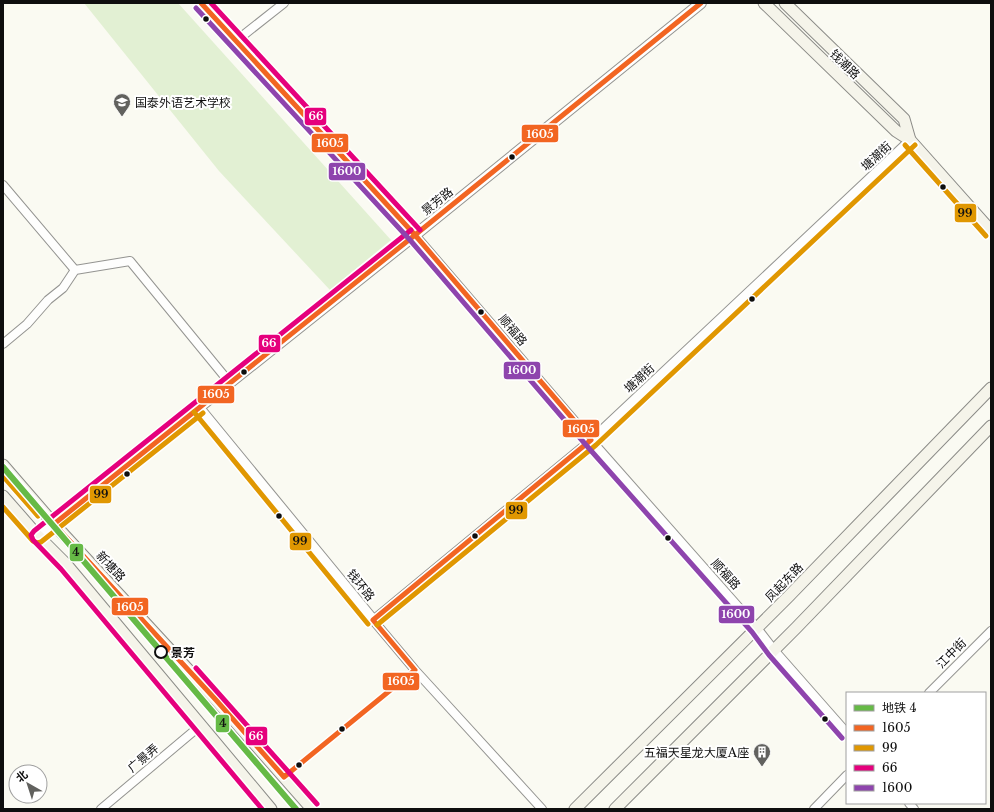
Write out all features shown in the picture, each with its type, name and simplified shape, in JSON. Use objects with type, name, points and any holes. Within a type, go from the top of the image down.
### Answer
[{"type":"main road","name":"钱潮路","points":[[764,3],[896,131],[910,140],[991,231]]},
{"type":"main road","name":"钱潮路","points":[[785,3],[904,119],[910,140]]},
{"type":"main road","name":"凤起东路","points":[[576,809],[788,597],[991,388]]},
{"type":"main road","points":[[615,809],[774,650],[991,426]]},
{"type":"main road","name":"新塘路","points":[[3,466],[54,524],[216,700],[312,809]]},
{"type":"main road","points":[[3,496],[38,536],[66,564],[271,809]]},
{"type":"street","name":"顺福路","points":[[202,3],[415,235],[590,440],[757,628],[774,650],[846,732]]},
{"type":"street","points":[[236,40],[284,3]]},
{"type":"street","name":"景芳路","points":[[38,536],[415,235],[701,3]]},
{"type":"street","name":"塘潮街","points":[[373,620],[590,440],[910,140]]},
{"type":"street","points":[[3,185],[75,270]]},
{"type":"street","points":[[3,344],[27,324],[48,300],[63,288],[75,270],[130,261],[230,383]]},
{"type":"street","name":"钱环路","points":[[199,408],[415,670],[542,809]]},
{"type":"street","name":"江中街","points":[[930,692],[991,631]]},
{"type":"street","name":"广景弄","points":[[101,809],[200,725]]},
{"type":"street","points":[[814,809],[846,776]]},
{"type":"green space","points":[[84,3],[178,3],[391,240],[330,290],[219,171]]},
{"type":"metro line","name":"4","points":[[3,467],[296,809]]},
{"type":"transit line","name":"1605","points":[[3,465],[54,524],[216,700],[284,777],[415,670],[373,620],[591,440],[415,235],[201,3]]},
{"type":"transit line","name":"66","points":[[211,3],[420,230]]},
{"type":"transit line","name":"1605","points":[[54,524],[415,235],[701,3]]},
{"type":"transit line","name":"1600","points":[[196,8],[410,240],[586,445],[752,632],[769,655],[842,738]]},
{"type":"transit line","name":"99","points":[[905,145],[986,236]]},
{"type":"transit line","name":"99","points":[[377,625],[596,445],[915,145]]},
{"type":"transit line","name":"66","points":[[262,809],[61,569],[33,540],[31,535],[34,531],[411,230]]},
{"type":"transit line","name":"99","points":[[194,412],[368,624]]},
{"type":"transit line","name":"99","points":[[3,507],[33,541],[37,543],[41,542],[203,413]]},
{"type":"transit line","name":"99","points":[[3,476],[38,516]]},
{"type":"transit line","name":"66","points":[[196,668],[317,804]]},
{"type":"place","name":"国泰外语艺术学校","points":[[122,117]]},
{"type":"place","name":"景芳","points":[[161,652]]},
{"type":"place","name":"五福天星龙大厦A座","points":[[762,767]]}]
